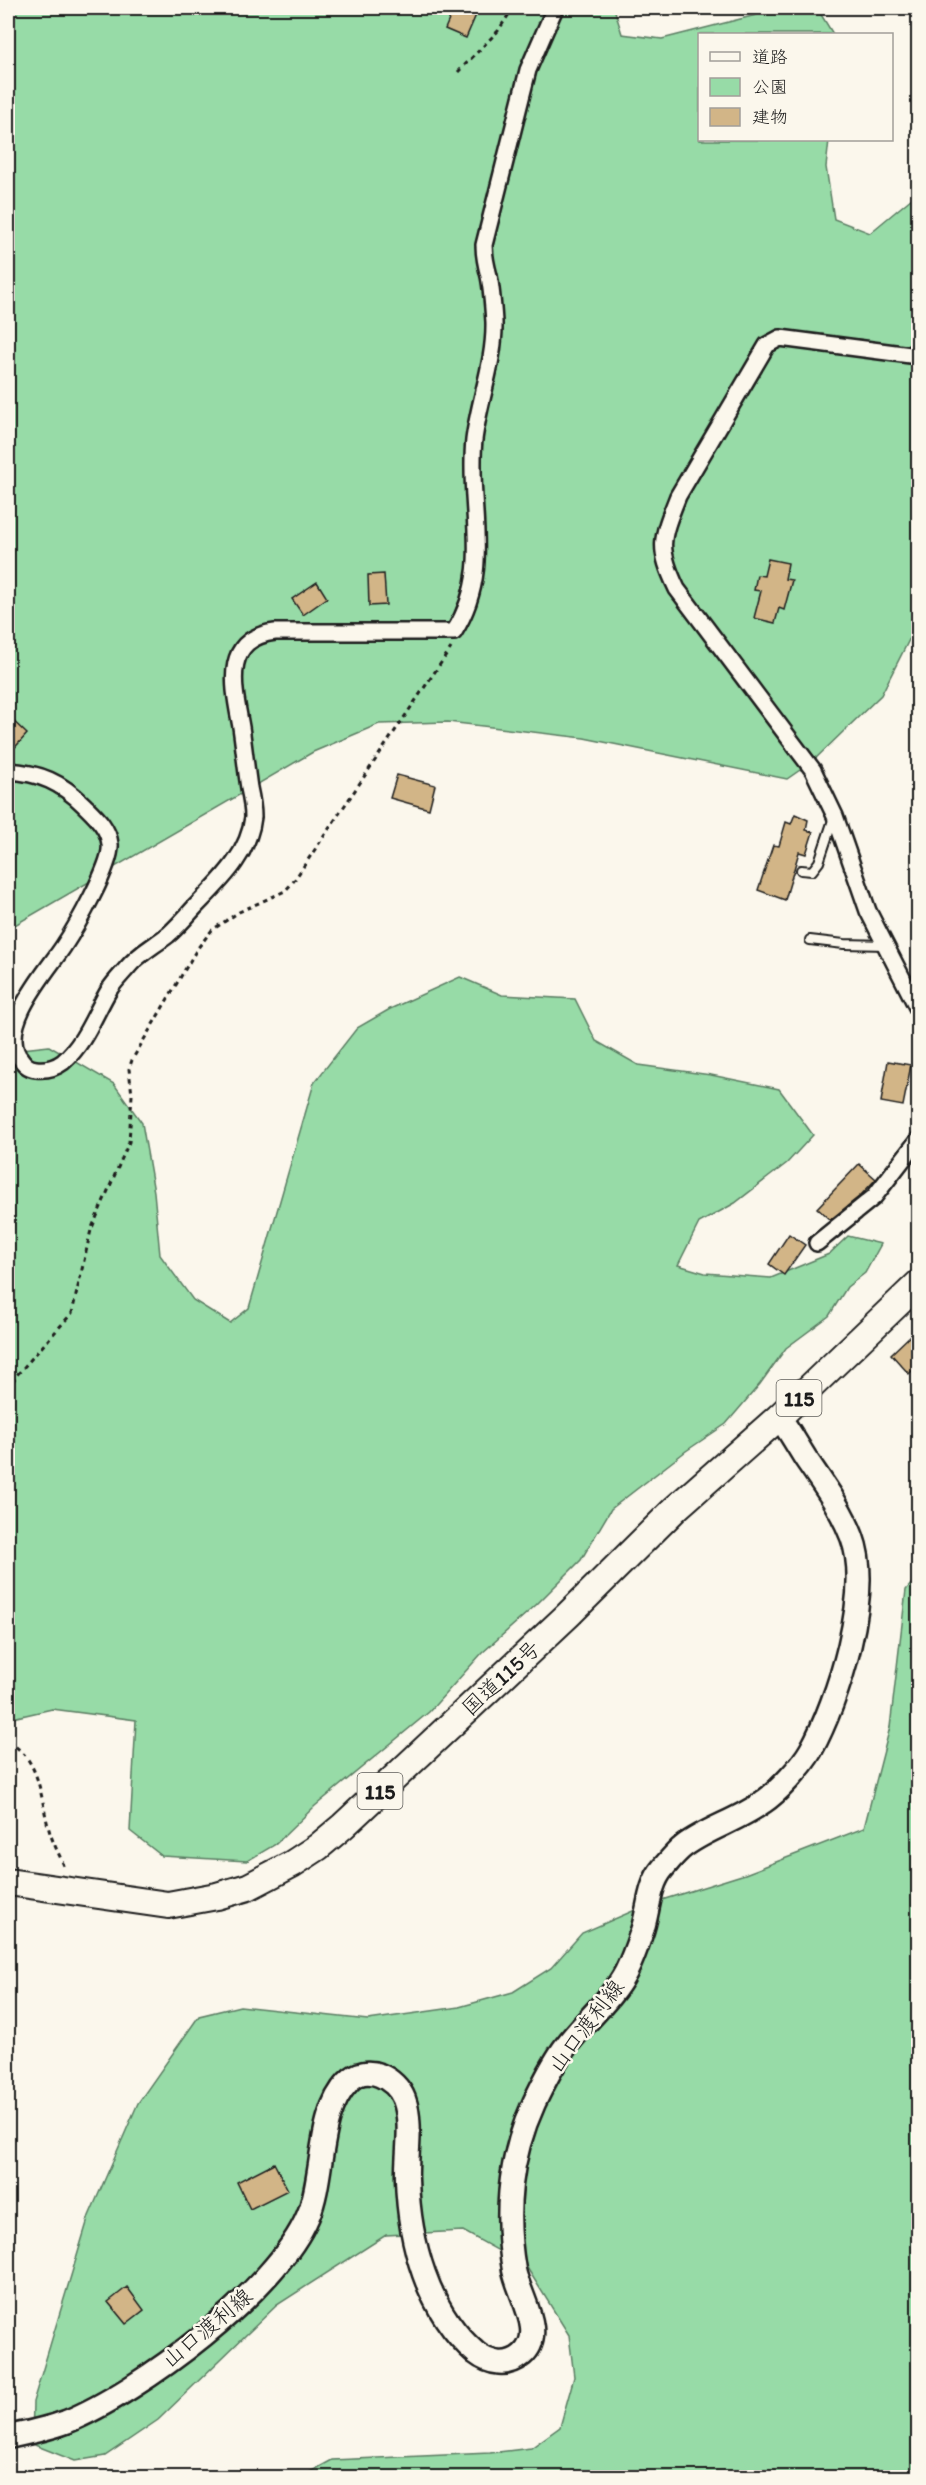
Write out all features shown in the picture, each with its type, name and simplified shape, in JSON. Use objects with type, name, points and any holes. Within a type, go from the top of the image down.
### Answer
[{"type":"highway","name":"国道115号","points":[[8,1882],[168,1905],[248,1887],[292,1864],[318,1847],[568,1615],[675,1508],[779,1417],[918,1284]]},
{"type":"main road","name":"山口渡利線","points":[[8,2437],[64,2422],[127,2390],[230,2312],[265,2279],[298,2238],[316,2190],[324,2133],[334,2105],[348,2081],[358,2075],[372,2073],[383,2076],[394,2082],[404,2098],[408,2115],[407,2182],[410,2212],[416,2246],[438,2306],[468,2345],[491,2362],[504,2363],[515,2360],[525,2353],[531,2342],[532,2329],[515,2275],[507,2218],[511,2170],[533,2106],[562,2051],[625,1975],[644,1926],[657,1875],[681,1847],[766,1801],[808,1756],[831,1709],[848,1651],[859,1594],[854,1541],[831,1494],[779,1417]]},
{"type":"street","points":[[8,771],[49,779],[63,786],[99,820],[110,844],[107,863],[72,932],[57,955],[38,977],[17,1016],[13,1033],[13,1049],[25,1066],[35,1069],[49,1068],[63,1062],[75,1049],[89,1030],[110,989],[129,964],[169,934],[237,860],[246,842],[253,816],[233,677],[239,652],[253,637],[275,632],[453,632],[463,617],[473,590],[477,563],[472,462],[474,437],[492,350],[494,324],[489,278],[483,257],[484,245],[528,69],[555,8]]},
{"type":"street","points":[[918,356],[780,338],[766,345],[678,496],[663,543],[663,555],[677,590],[813,770],[835,816],[868,911],[918,1009]]},
{"type":"street","points":[[817,1243],[874,1197],[918,1140]]},
{"type":"lane","points":[[801,870],[812,871],[819,862],[835,816]]},
{"type":"lane","points":[[810,940],[886,945]]},
{"type":"path","points":[[458,72],[498,31],[513,8]]},
{"type":"path","points":[[8,1390],[16,1376],[72,1312],[91,1230],[129,1142],[132,1095],[129,1069],[132,1060],[197,949],[212,930],[239,912],[285,891],[293,882],[455,642],[453,632]]},
{"type":"path","points":[[8,1742],[24,1753],[38,1780],[50,1835],[74,1892]]},
{"type":"green space","points":[[8,8],[614,8],[622,34],[662,39],[776,8],[817,8],[832,33],[698,33],[698,141],[829,141],[826,167],[834,219],[870,233],[918,193],[918,622],[881,695],[813,761],[787,779],[584,738],[448,722],[379,724],[313,752],[8,929]]},
{"type":"green space","points":[[460,977],[502,995],[575,999],[596,1041],[638,1065],[711,1075],[779,1089],[813,1135],[787,1163],[735,1203],[699,1223],[678,1265],[705,1273],[771,1278],[829,1254],[848,1236],[881,1244],[865,1273],[847,1287],[829,1316],[786,1348],[760,1384],[726,1424],[686,1451],[611,1509],[581,1560],[536,1605],[482,1653],[429,1712],[315,1806],[276,1844],[247,1861],[162,1856],[130,1831],[136,1720],[52,1709],[8,1719],[8,1053],[13,1050],[49,1046],[114,1084],[142,1123],[154,1192],[160,1255],[193,1300],[230,1323],[249,1308],[314,1083],[357,1028],[390,1009]]},
{"type":"green space","points":[[918,1576],[918,2477],[301,2477],[332,2460],[490,2453],[531,2448],[560,2427],[574,2377],[569,2335],[526,2266],[463,2231],[386,2235],[277,2305],[158,2420],[105,2456],[75,2461],[32,2444],[33,2402],[89,2216],[138,2103],[199,2016],[240,2006],[368,2020],[459,2007],[513,1992],[551,1968],[582,1933],[649,1904],[745,1874],[864,1828],[890,1727],[906,1590]]},
{"type":"building","points":[[454,8],[479,8],[466,38],[445,29]]},
{"type":"building","points":[[768,559],[788,563],[785,579],[792,580],[784,610],[779,608],[775,623],[754,618],[761,591],[754,590],[757,575],[764,576]]},
{"type":"building","points":[[384,574],[386,605],[369,606],[368,575]]},
{"type":"building","points":[[317,582],[327,598],[303,615],[292,599]]},
{"type":"building","points":[[8,716],[27,734],[8,755]]},
{"type":"building","points":[[397,775],[435,785],[429,809],[390,798]]},
{"type":"building","points":[[795,814],[808,820],[806,830],[813,832],[806,854],[799,852],[785,900],[758,890],[773,845],[779,846],[786,822],[791,824]]},
{"type":"building","points":[[888,1061],[911,1065],[903,1106],[881,1102]]},
{"type":"building","points":[[859,1164],[876,1179],[860,1196],[830,1220],[817,1208]]},
{"type":"building","points":[[789,1234],[805,1245],[784,1275],[769,1264]]},
{"type":"building","points":[[912,1334],[918,1341],[918,1365],[909,1374],[891,1354]]},
{"type":"building","points":[[274,2163],[288,2190],[250,2209],[237,2182]]},
{"type":"building","points":[[127,2287],[144,2310],[126,2324],[108,2302]]}]
